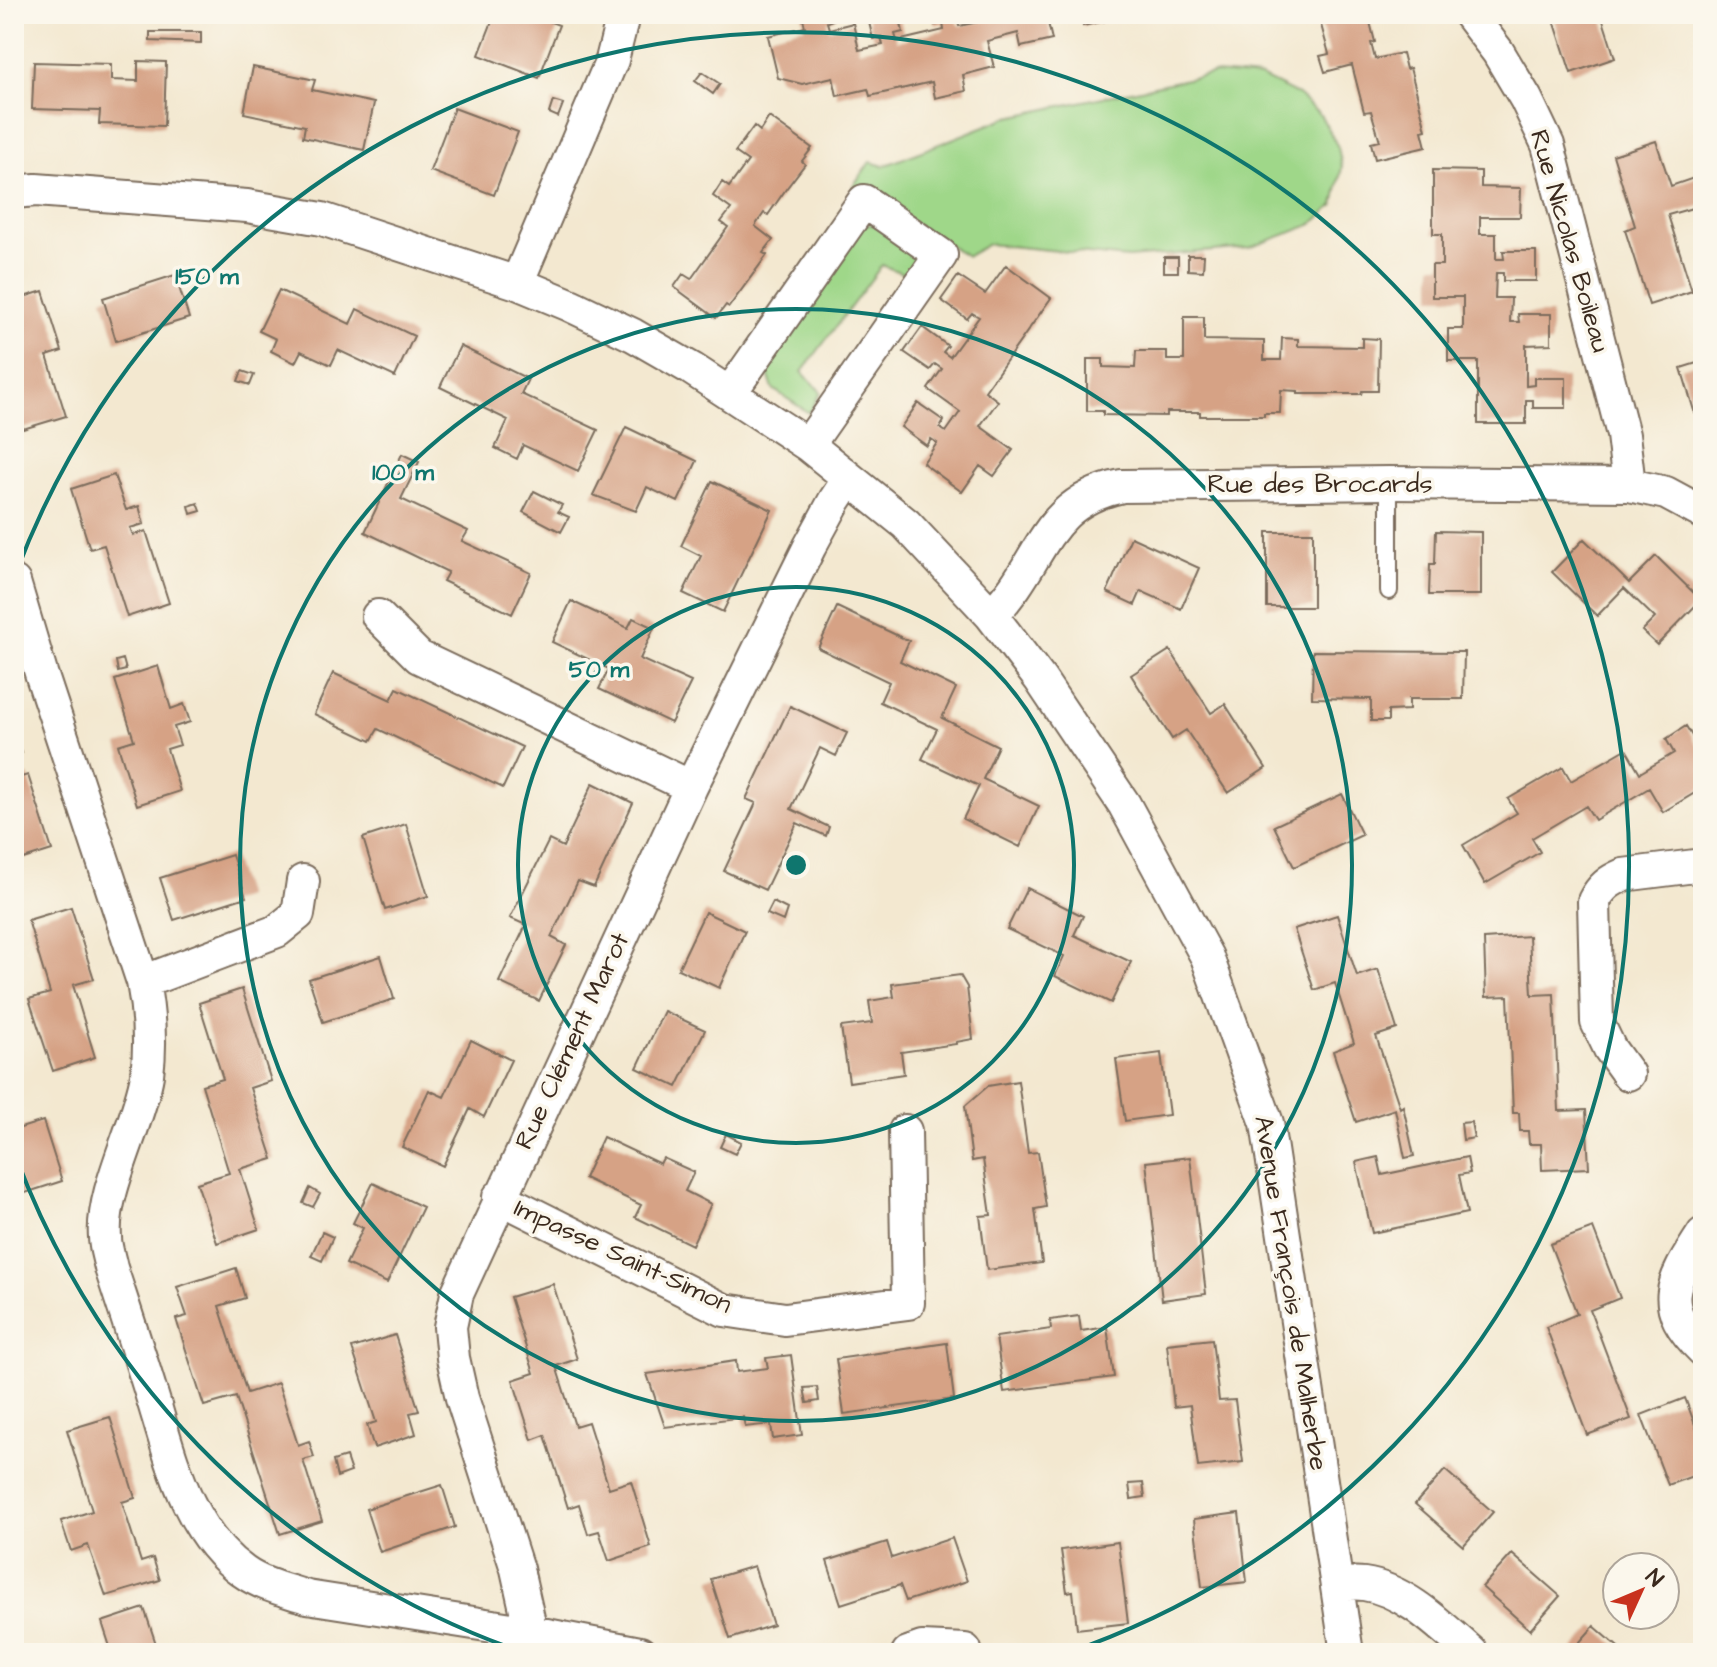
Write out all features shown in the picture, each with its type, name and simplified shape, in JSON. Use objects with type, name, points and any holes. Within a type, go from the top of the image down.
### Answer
[{"type":"street","points":[[517,283],[612,60],[621,24],[620,14]]},
{"type":"street","name":"Rue Nicolas Boileau","points":[[1469,14],[1498,52],[1526,99],[1548,145],[1623,435],[1629,485]]},
{"type":"street","name":"Avenue François de Malherbe","points":[[14,192],[36,190],[247,206],[307,217],[517,283],[633,335],[730,393],[808,445],[906,524],[991,615],[1040,679],[1124,804],[1200,943],[1267,1123],[1347,1653]]},
{"type":"street","points":[[730,393],[864,201],[941,255],[808,445]]},
{"type":"street","name":"Rue Clément Marot","points":[[531,1632],[517,1569],[462,1398],[453,1358],[450,1327],[457,1294],[499,1197],[691,787],[810,546],[849,479]]},
{"type":"street","name":"Rue des Brocards","points":[[991,615],[1008,598],[1059,517],[1081,499],[1099,490],[1122,486],[1389,483],[1629,485],[1666,493],[1703,513]]},
{"type":"street","points":[[14,582],[143,982],[150,1015],[147,1075],[107,1208],[105,1237],[111,1268],[172,1463],[192,1511],[217,1545],[244,1572],[274,1587],[307,1597],[531,1632],[640,1653]]},
{"type":"street","points":[[378,616],[419,657],[691,787]]},
{"type":"street","points":[[1628,1074],[1610,1049],[1597,1022],[1594,901],[1600,889],[1623,875],[1703,865]]},
{"type":"street","points":[[143,982],[277,931],[298,914],[303,881]]},
{"type":"street","name":"Impasse Saint-Simon","points":[[499,1197],[724,1310],[785,1319],[908,1303],[905,1131]]},
{"type":"street","points":[[1703,1234],[1679,1272],[1672,1294],[1678,1321],[1703,1350]]},
{"type":"street","points":[[1338,1584],[1364,1584],[1402,1598],[1472,1653]]},
{"type":"street","points":[[908,1653],[922,1648],[965,1650]]},
{"type":"lane","points":[[1389,483],[1389,591]]},
{"type":"green space","points":[[1215,73],[1261,77],[1298,95],[1321,116],[1338,147],[1342,167],[1334,205],[1311,225],[1249,248],[1128,258],[988,244],[967,256],[853,186],[870,162],[884,166],[1005,118]]},
{"type":"green space","points":[[874,224],[923,255],[909,276],[882,265],[802,372],[821,392],[809,413],[773,389],[766,368],[862,225]]},
{"type":"building","points":[[178,14],[198,14],[198,19],[178,19]]},
{"type":"building","points":[[495,14],[529,14],[559,25],[539,78],[479,55]]},
{"type":"building","points":[[802,14],[834,14],[835,19],[827,22],[829,29],[853,23],[859,50],[883,45],[881,37],[873,39],[867,14],[899,14],[903,32],[895,34],[897,41],[944,30],[943,23],[935,25],[932,14],[964,14],[965,17],[957,19],[959,26],[983,21],[981,14],[1046,14],[1052,40],[1021,47],[1018,33],[987,41],[994,67],[963,75],[966,91],[935,98],[932,82],[870,96],[868,89],[837,96],[833,77],[802,84],[778,78],[768,36],[805,27]]},
{"type":"building","points":[[1080,14],[1113,14],[1114,19],[1083,26]]},
{"type":"building","points":[[1318,14],[1368,14],[1375,42],[1371,43],[1375,59],[1402,53],[1406,69],[1410,68],[1418,98],[1426,130],[1422,131],[1426,147],[1375,159],[1371,143],[1380,141],[1371,111],[1364,112],[1352,65],[1325,72],[1320,56],[1329,54]]},
{"type":"building","points":[[1552,14],[1601,14],[1615,58],[1571,73]]},
{"type":"building","points":[[150,32],[201,32],[201,43],[150,41]]},
{"type":"building","points":[[138,61],[166,62],[164,126],[99,124],[100,111],[32,109],[34,62],[111,64],[111,80],[138,81]]},
{"type":"building","points":[[253,67],[315,80],[312,90],[374,103],[364,150],[303,137],[305,126],[244,113]]},
{"type":"building","points":[[702,72],[720,84],[713,94],[695,81]]},
{"type":"building","points":[[553,101],[563,104],[558,117],[549,113]]},
{"type":"building","points":[[454,108],[518,132],[494,195],[430,171]]},
{"type":"building","points":[[769,117],[812,148],[802,161],[805,164],[768,215],[764,213],[755,226],[773,240],[763,253],[767,255],[729,307],[726,305],[716,318],[674,287],[683,274],[691,279],[728,227],[721,222],[731,209],[713,196],[722,182],[729,187],[748,161],[735,152],[754,126],[760,131]]},
{"type":"building","points":[[1656,141],[1671,186],[1697,177],[1695,172],[1703,169],[1703,205],[1668,215],[1692,291],[1649,305],[1625,230],[1635,226],[1613,155]]},
{"type":"building","points":[[1433,170],[1481,171],[1481,187],[1521,188],[1520,217],[1480,217],[1480,234],[1496,234],[1496,259],[1504,259],[1503,251],[1536,251],[1536,281],[1503,281],[1503,273],[1496,273],[1495,298],[1511,298],[1510,322],[1519,322],[1518,314],[1551,314],[1551,344],[1526,345],[1526,386],[1534,385],[1534,378],[1566,378],[1566,408],[1533,408],[1533,400],[1526,400],[1526,424],[1478,424],[1478,361],[1448,361],[1448,329],[1463,329],[1463,297],[1432,297],[1432,265],[1442,265],[1442,234],[1433,234]]},
{"type":"building","points":[[1188,255],[1204,255],[1203,271],[1188,270]]},
{"type":"building","points":[[1164,257],[1178,257],[1178,272],[1164,272]]},
{"type":"building","points":[[1006,265],[1051,298],[985,391],[998,401],[980,426],[1013,450],[994,476],[980,466],[962,492],[923,463],[937,443],[931,439],[927,446],[901,427],[918,403],[944,421],[940,428],[946,432],[960,412],[928,389],[942,369],[935,364],[930,370],[904,352],[922,327],[948,346],[943,352],[950,357],[979,317],[972,313],[967,319],[941,300],[958,276],[985,294]]},
{"type":"building","points":[[175,275],[189,318],[116,341],[103,298]]},
{"type":"building","points":[[279,290],[350,324],[357,309],[414,336],[395,377],[338,350],[331,365],[301,351],[295,363],[271,351],[276,339],[259,331]]},
{"type":"building","points":[[43,291],[62,351],[47,356],[66,416],[23,429],[14,401],[14,366],[20,364],[14,346],[14,300]]},
{"type":"building","points":[[1184,317],[1204,317],[1204,340],[1264,341],[1264,360],[1281,360],[1282,338],[1298,339],[1298,346],[1362,347],[1362,338],[1379,339],[1378,391],[1298,394],[1298,391],[1281,390],[1280,413],[1264,413],[1264,416],[1200,416],[1200,412],[1167,412],[1167,416],[1103,415],[1103,411],[1087,411],[1087,359],[1103,359],[1103,367],[1135,368],[1136,351],[1167,351],[1167,360],[1184,360]]},
{"type":"building","points":[[460,346],[528,379],[521,394],[598,430],[578,471],[523,445],[517,459],[495,448],[508,420],[440,387]]},
{"type":"building","points":[[1703,361],[1703,437],[1702,437],[1681,368]]},
{"type":"building","points":[[242,371],[254,375],[250,385],[238,381]]},
{"type":"building","points":[[626,427],[697,461],[678,502],[647,487],[636,511],[593,495]]},
{"type":"building","points":[[402,454],[419,462],[401,499],[468,531],[462,541],[531,573],[512,614],[443,581],[448,572],[365,532]]},
{"type":"building","points":[[114,475],[126,510],[139,506],[144,524],[130,528],[133,535],[146,531],[169,603],[127,617],[104,545],[90,549],[71,489]]},
{"type":"building","points":[[712,481],[772,510],[723,612],[683,593],[701,556],[681,546]]},
{"type":"building","points":[[534,491],[562,505],[558,512],[569,517],[561,532],[523,512]]},
{"type":"building","points":[[198,503],[201,511],[191,514],[189,506]]},
{"type":"building","points":[[1436,531],[1481,532],[1481,595],[1429,595],[1430,564],[1435,564]]},
{"type":"building","points":[[1267,532],[1313,532],[1313,607],[1267,607]]},
{"type":"building","points":[[1131,537],[1199,568],[1181,609],[1141,591],[1135,605],[1107,592]]},
{"type":"building","points":[[1584,539],[1629,583],[1656,556],[1701,600],[1657,645],[1642,631],[1655,618],[1624,588],[1597,616],[1552,572]]},
{"type":"building","points":[[571,601],[628,628],[633,618],[654,628],[640,659],[691,682],[671,723],[599,689],[609,669],[552,642]]},
{"type":"building","points":[[837,607],[909,641],[900,661],[956,688],[942,718],[998,746],[983,779],[1039,806],[1020,847],[963,819],[979,786],[922,759],[937,729],[880,702],[889,682],[818,648]]},
{"type":"building","points":[[1170,650],[1211,713],[1225,704],[1266,768],[1228,793],[1186,730],[1172,739],[1131,675]]},
{"type":"building","points":[[1313,651],[1464,652],[1463,699],[1409,699],[1409,710],[1388,711],[1388,721],[1371,721],[1371,699],[1312,698]]},
{"type":"building","points":[[123,659],[126,670],[118,672],[116,661]]},
{"type":"building","points":[[158,666],[171,709],[184,704],[190,722],[174,727],[180,745],[167,749],[180,791],[137,805],[118,745],[134,740],[115,680]]},
{"type":"building","points":[[333,673],[391,700],[397,688],[522,747],[503,788],[378,729],[371,741],[314,714]]},
{"type":"building","points":[[790,706],[847,733],[836,756],[820,748],[791,809],[829,827],[826,836],[797,823],[765,890],[724,871],[756,803],[746,799]]},
{"type":"building","points":[[1686,726],[1703,754],[1703,788],[1663,812],[1649,788],[1595,820],[1586,806],[1532,838],[1540,852],[1485,884],[1463,845],[1517,813],[1508,799],[1563,767],[1571,781],[1626,749],[1640,773],[1674,753],[1666,739]]},
{"type":"building","points":[[14,731],[22,753],[14,756]]},
{"type":"building","points":[[28,775],[52,850],[14,862],[14,779]]},
{"type":"building","points":[[593,783],[633,803],[594,887],[578,881],[551,937],[566,945],[539,1001],[499,982],[526,925],[510,918],[549,840],[563,847]]},
{"type":"building","points":[[1342,794],[1362,835],[1294,867],[1274,826]]},
{"type":"building","points":[[406,824],[428,896],[385,910],[363,838]]},
{"type":"building","points":[[232,855],[246,897],[174,920],[160,878]]},
{"type":"building","points":[[1027,888],[1083,916],[1074,935],[1131,962],[1111,1003],[1055,976],[1064,956],[1007,929]]},
{"type":"building","points":[[773,902],[787,909],[783,921],[767,914]]},
{"type":"building","points":[[71,907],[94,979],[73,985],[95,1057],[53,1071],[29,999],[50,993],[28,920]]},
{"type":"building","points":[[705,912],[745,931],[719,988],[678,969]]},
{"type":"building","points":[[1337,915],[1357,976],[1378,969],[1397,1029],[1376,1036],[1400,1108],[1403,1106],[1414,1156],[1405,1158],[1395,1109],[1356,1122],[1333,1051],[1354,1043],[1335,983],[1314,990],[1294,929]]},
{"type":"building","points":[[1529,936],[1532,995],[1554,994],[1559,1111],[1586,1110],[1589,1168],[1542,1170],[1541,1144],[1529,1144],[1528,1131],[1520,1131],[1519,1113],[1513,1113],[1508,996],[1486,997],[1484,939]]},
{"type":"building","points":[[381,956],[394,999],[323,1022],[309,979]]},
{"type":"building","points":[[960,975],[967,987],[973,1039],[901,1052],[904,1074],[849,1082],[841,1027],[872,1023],[869,1001],[894,997],[892,984]]},
{"type":"building","points":[[242,989],[271,1081],[250,1088],[273,1159],[240,1169],[259,1229],[217,1243],[197,1183],[229,1173],[202,1085],[223,1079],[199,1003]]},
{"type":"building","points":[[664,1011],[705,1030],[677,1087],[637,1068]]},
{"type":"building","points":[[471,1040],[511,1060],[484,1117],[470,1109],[443,1166],[402,1147],[429,1090],[444,1097]]},
{"type":"building","points":[[1161,1053],[1169,1115],[1125,1121],[1116,1059]]},
{"type":"building","points":[[1018,1081],[1028,1153],[1038,1152],[1046,1207],[1035,1209],[1042,1263],[987,1270],[980,1216],[991,1215],[983,1159],[972,1161],[965,1106],[988,1086]]},
{"type":"building","points":[[43,1121],[62,1181],[19,1195],[14,1179],[14,1130]]},
{"type":"building","points":[[1471,1122],[1474,1138],[1463,1140],[1461,1123]]},
{"type":"building","points":[[726,1134],[741,1142],[735,1154],[720,1147]]},
{"type":"building","points":[[603,1137],[660,1164],[663,1158],[694,1172],[685,1191],[711,1204],[692,1245],[635,1217],[641,1205],[584,1178]]},
{"type":"building","points":[[1190,1157],[1206,1294],[1162,1300],[1146,1162]]},
{"type":"building","points":[[1378,1157],[1382,1175],[1467,1157],[1470,1173],[1459,1175],[1467,1213],[1372,1233],[1356,1162]]},
{"type":"building","points":[[373,1183],[423,1207],[387,1283],[346,1264],[363,1228],[353,1223]]},
{"type":"building","points":[[310,1188],[320,1194],[313,1207],[303,1203]]},
{"type":"building","points":[[1593,1228],[1620,1298],[1590,1310],[1631,1419],[1587,1435],[1546,1327],[1577,1314],[1550,1244]]},
{"type":"building","points":[[322,1232],[333,1237],[322,1261],[311,1256]]},
{"type":"building","points":[[236,1268],[245,1298],[219,1306],[247,1393],[278,1383],[298,1445],[309,1441],[314,1457],[303,1460],[322,1521],[280,1534],[236,1397],[204,1406],[176,1319],[187,1316],[177,1287]]},
{"type":"building","points":[[553,1284],[577,1359],[556,1366],[575,1426],[588,1422],[609,1488],[631,1481],[651,1547],[609,1561],[599,1531],[588,1534],[579,1504],[568,1508],[545,1435],[532,1440],[513,1380],[534,1373],[510,1297]]},
{"type":"building","points":[[1079,1316],[1081,1331],[1107,1327],[1114,1377],[1004,1392],[996,1337],[1051,1329],[1050,1320]]},
{"type":"building","points":[[395,1335],[419,1411],[410,1413],[416,1434],[374,1448],[367,1425],[376,1422],[352,1348]]},
{"type":"building","points":[[1212,1339],[1219,1401],[1235,1400],[1243,1462],[1198,1467],[1190,1405],[1174,1407],[1167,1344]]},
{"type":"building","points":[[947,1343],[954,1399],[844,1414],[836,1359]]},
{"type":"building","points":[[791,1355],[802,1435],[773,1439],[771,1424],[745,1427],[743,1417],[665,1427],[647,1374],[736,1361],[737,1372],[768,1368],[766,1358]]},
{"type":"building","points":[[817,1387],[819,1401],[807,1403],[804,1388]]},
{"type":"building","points":[[1685,1398],[1703,1446],[1703,1478],[1701,1473],[1668,1485],[1641,1415]]},
{"type":"building","points":[[110,1417],[135,1498],[122,1502],[141,1562],[153,1558],[160,1580],[106,1596],[88,1545],[71,1551],[61,1521],[92,1511],[67,1430]]},
{"type":"building","points":[[346,1457],[351,1472],[337,1477],[333,1461]]},
{"type":"building","points":[[1445,1470],[1493,1512],[1463,1546],[1415,1504]]},
{"type":"building","points":[[1143,1483],[1145,1497],[1131,1499],[1129,1484]]},
{"type":"building","points":[[442,1485],[455,1527],[380,1552],[366,1509]]},
{"type":"building","points":[[1239,1513],[1247,1582],[1202,1587],[1194,1519]]},
{"type":"building","points":[[952,1538],[967,1581],[906,1601],[900,1585],[841,1604],[827,1561],[887,1542],[892,1558]]},
{"type":"building","points":[[1118,1542],[1128,1623],[1077,1629],[1073,1591],[1067,1592],[1061,1550]]},
{"type":"building","points":[[1512,1554],[1560,1596],[1530,1630],[1482,1587]]},
{"type":"building","points":[[754,1566],[773,1625],[730,1639],[711,1579]]},
{"type":"building","points":[[144,1608],[159,1653],[112,1653],[102,1622]]},
{"type":"building","points":[[1594,1626],[1625,1653],[1570,1653]]}]
